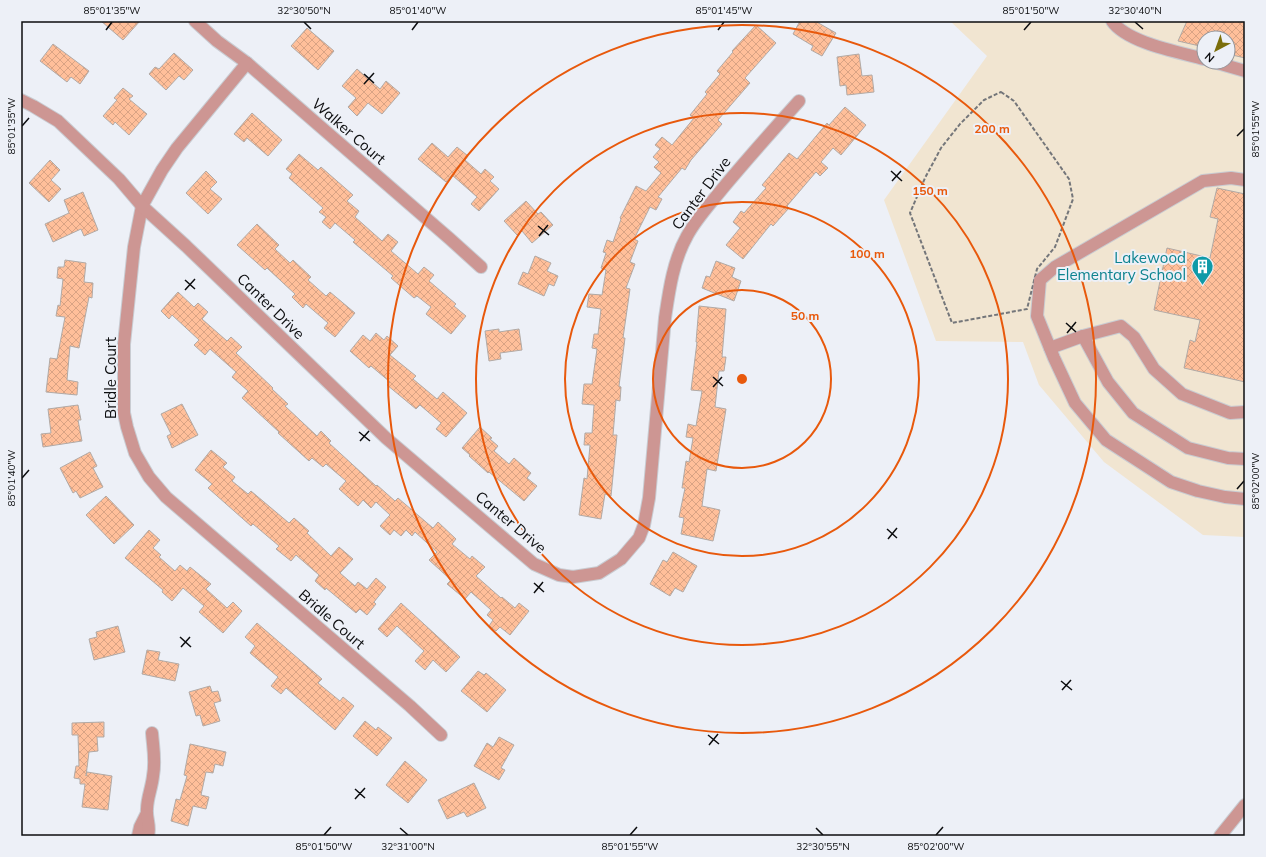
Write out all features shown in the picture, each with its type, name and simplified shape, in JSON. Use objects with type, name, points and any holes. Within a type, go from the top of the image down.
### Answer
[{"type":"street","name":"Walker Court","points":[[195,21],[217,41],[247,63],[481,267]]},
{"type":"street","points":[[1112,21],[1117,28],[1141,41],[1196,57]]},
{"type":"street","name":"Bridle Court","points":[[247,63],[177,148],[162,170],[142,206],[134,247],[124,344],[124,413],[127,427],[135,453],[148,477],[166,497],[410,706],[441,735]]},
{"type":"street","name":"Canter Drive","points":[[21,100],[58,121],[119,179],[142,206],[186,246],[386,438],[534,564],[559,575],[573,577],[599,573],[621,559],[639,538],[644,525],[649,498],[663,334],[669,290],[676,263],[686,237],[702,214],[755,150],[799,101]]},
{"type":"street","points":[[1245,180],[1231,178],[1204,181],[1055,267],[1040,280],[1037,316],[1075,403],[1106,440],[1171,482],[1198,491],[1225,497],[1245,499]]},
{"type":"street","points":[[1050,348],[1082,336],[1121,326],[1134,337],[1154,369],[1182,394],[1230,414],[1245,412]]},
{"type":"street","points":[[1082,336],[1108,382],[1133,413],[1188,448],[1228,458],[1245,459]]},
{"type":"street","points":[[148,836],[150,829],[146,815],[147,802],[155,763],[152,732]]},
{"type":"street","points":[[1220,836],[1245,804]]},
{"type":"street","points":[[138,836],[140,827],[146,815]]},
{"type":"path","points":[[1001,92],[1014,101],[1069,178],[1073,199],[1055,247],[1037,269],[1027,309],[952,323],[910,213],[925,178],[941,148],[960,124],[984,100],[1001,92]]},
{"type":"shaded area","points":[[950,21],[1245,21],[1245,537],[1203,535],[1104,462],[1039,385],[1023,342],[936,341],[884,200],[987,56]]},
{"type":"building","points":[[101,21],[140,21],[123,40]]},
{"type":"building","points":[[800,21],[815,21],[836,33],[822,56],[811,50],[813,46],[793,34]]},
{"type":"building","points":[[1187,21],[1245,21],[1245,58],[1236,56],[1236,30],[1196,30],[1196,45],[1178,41]]},
{"type":"building","points":[[756,25],[776,43],[745,78],[750,83],[718,120],[722,124],[691,160],[685,170],[682,168],[658,197],[662,199],[656,210],[650,207],[634,239],[638,241],[630,262],[635,264],[626,288],[630,289],[623,338],[625,338],[619,386],[621,387],[620,401],[616,400],[613,435],[617,435],[611,496],[605,494],[601,519],[579,515],[584,478],[587,479],[590,445],[584,445],[585,433],[592,433],[594,405],[582,404],[584,384],[592,384],[597,349],[592,348],[594,334],[598,334],[601,309],[587,307],[589,294],[602,295],[606,270],[601,268],[606,253],[603,252],[607,240],[613,242],[621,219],[620,218],[636,186],[646,191],[661,173],[654,167],[659,162],[653,157],[660,149],[655,145],[662,137],[672,145],[694,118],[690,115],[707,94],[705,92],[720,74],[717,71],[733,52],[732,51]]},
{"type":"building","points":[[307,28],[334,51],[318,70],[291,46]]},
{"type":"building","points":[[53,44],[89,71],[80,84],[71,77],[67,82],[40,61]]},
{"type":"building","points":[[174,53],[193,70],[184,80],[179,76],[166,90],[149,74],[155,67],[159,69]]},
{"type":"building","points":[[859,54],[862,76],[872,75],[874,92],[847,95],[846,85],[840,86],[837,57]]},
{"type":"building","points":[[357,69],[380,89],[386,81],[400,93],[382,114],[368,103],[357,116],[348,107],[356,98],[342,86]]},
{"type":"building","points":[[123,88],[133,96],[129,99],[147,114],[129,135],[115,122],[113,125],[103,116],[117,100],[114,98]]},
{"type":"building","points":[[845,107],[866,125],[841,155],[833,148],[821,162],[828,168],[820,176],[816,172],[787,206],[789,208],[773,226],[771,224],[743,259],[726,245],[740,228],[733,222],[741,211],[744,213],[766,188],[762,185],[789,153],[797,159],[827,123],[829,125]]},
{"type":"building","points":[[252,113],[282,140],[268,156],[247,138],[244,142],[234,134]]},
{"type":"building","points":[[432,143],[448,157],[457,147],[468,156],[465,160],[481,174],[485,169],[494,177],[490,181],[499,189],[479,211],[471,204],[477,197],[452,175],[446,182],[418,159]]},
{"type":"building","points":[[299,154],[318,170],[321,167],[353,195],[347,201],[359,211],[355,217],[382,241],[388,234],[398,242],[391,251],[418,274],[424,267],[434,275],[429,281],[456,304],[454,306],[466,316],[451,334],[426,314],[431,307],[417,296],[414,298],[391,278],[393,276],[353,242],[355,240],[335,223],[330,229],[322,222],[326,217],[319,212],[323,208],[289,178],[292,174],[286,169]]},
{"type":"building","points":[[50,160],[60,170],[51,180],[61,189],[49,202],[29,183]]},
{"type":"building","points":[[206,171],[217,182],[210,189],[222,199],[208,214],[186,193]]},
{"type":"building","name":"Lakewood Elementary School","points":[[1217,188],[1245,194],[1245,382],[1184,368],[1190,340],[1195,342],[1200,320],[1154,310],[1167,248],[1210,258],[1218,219],[1210,217]]},
{"type":"building","points":[[83,192],[98,230],[84,236],[81,229],[53,242],[45,224],[69,213],[64,200]]},
{"type":"building","points":[[526,201],[538,214],[541,212],[553,225],[532,243],[522,231],[517,235],[504,221]]},
{"type":"building","points":[[257,224],[279,245],[275,249],[290,263],[293,260],[311,277],[308,280],[326,296],[330,292],[355,313],[335,337],[324,328],[328,323],[306,304],[303,308],[292,297],[295,294],[267,268],[265,270],[237,245]]},
{"type":"building","points":[[535,256],[551,263],[547,271],[558,276],[554,286],[549,284],[544,296],[518,284],[523,272],[528,274]]},
{"type":"building","points":[[65,260],[86,263],[84,282],[93,283],[92,298],[89,297],[79,348],[70,346],[67,380],[78,382],[77,395],[46,392],[50,358],[57,359],[65,317],[56,316],[58,305],[60,306],[63,279],[57,278],[58,267],[64,267]]},
{"type":"building","points":[[716,261],[735,268],[732,277],[741,281],[734,301],[702,288],[706,276],[710,277]]},
{"type":"building","points":[[178,292],[194,307],[198,303],[208,312],[202,319],[227,341],[231,337],[242,347],[236,353],[273,388],[272,389],[288,404],[285,406],[317,436],[321,431],[331,441],[329,443],[376,486],[377,485],[395,501],[398,498],[433,528],[438,522],[456,539],[452,544],[470,559],[472,556],[485,567],[476,576],[515,608],[519,603],[529,611],[510,635],[500,627],[496,631],[489,626],[493,620],[487,615],[491,610],[471,592],[465,599],[447,584],[451,580],[429,560],[437,552],[415,532],[412,536],[406,530],[401,536],[394,530],[390,535],[380,526],[390,515],[376,502],[371,508],[363,500],[358,506],[339,489],[346,481],[326,464],[323,467],[312,458],[309,461],[242,398],[248,391],[232,377],[236,372],[210,349],[205,355],[194,345],[199,340],[172,315],[169,319],[161,311]]},
{"type":"building","points":[[699,306],[726,309],[722,357],[726,357],[724,371],[719,371],[715,407],[726,409],[716,471],[707,469],[702,506],[720,510],[713,541],[681,534],[684,518],[679,517],[685,488],[682,488],[686,461],[689,462],[693,438],[686,437],[688,424],[696,426],[702,391],[691,390],[697,342]]},
{"type":"building","points":[[499,329],[499,332],[519,329],[522,350],[500,353],[501,359],[489,361],[485,331]]},
{"type":"building","points":[[376,333],[384,340],[387,336],[398,346],[390,355],[416,376],[413,379],[437,399],[443,392],[467,413],[446,437],[436,429],[441,423],[420,405],[416,409],[387,385],[390,382],[371,366],[369,368],[350,351],[363,335],[370,341]]},
{"type":"building","points":[[182,404],[198,435],[172,448],[167,436],[171,434],[161,414]]},
{"type":"building","points":[[78,405],[81,420],[78,420],[82,441],[43,447],[41,434],[51,433],[48,409]]},
{"type":"building","points":[[480,427],[498,446],[494,451],[509,464],[514,458],[531,473],[527,478],[537,486],[524,501],[489,472],[488,473],[462,448]]},
{"type":"building","points":[[211,450],[227,463],[223,467],[235,477],[232,481],[248,494],[251,491],[289,523],[294,518],[309,531],[307,533],[331,556],[339,547],[353,559],[340,573],[355,586],[358,582],[367,589],[376,578],[386,587],[374,602],[376,604],[367,615],[360,609],[356,613],[326,588],[325,590],[315,581],[319,575],[296,555],[291,561],[276,549],[279,546],[253,524],[251,526],[208,488],[212,484],[195,470]]},
{"type":"building","points":[[90,452],[97,466],[93,468],[103,487],[80,498],[76,491],[73,493],[60,468]]},
{"type":"building","points":[[106,496],[134,525],[114,544],[86,515]]},
{"type":"building","points":[[149,530],[160,540],[153,548],[161,555],[159,557],[175,571],[180,565],[187,571],[190,567],[211,584],[206,589],[227,608],[233,602],[242,611],[223,633],[199,612],[204,606],[183,588],[172,601],[162,592],[163,590],[125,558]]},
{"type":"building","points":[[673,552],[697,566],[683,592],[675,588],[670,596],[650,584],[663,560],[667,562]]},
{"type":"building","points":[[401,603],[460,657],[446,672],[433,660],[425,670],[415,661],[424,651],[397,626],[387,637],[378,629]]},
{"type":"building","points":[[257,623],[322,679],[318,683],[340,701],[343,697],[354,706],[335,730],[286,688],[281,694],[271,686],[278,677],[250,653],[255,646],[245,637]]},
{"type":"building","points":[[118,626],[125,652],[94,660],[89,639],[97,637],[96,632]]},
{"type":"building","points":[[147,650],[160,652],[158,660],[179,664],[175,681],[142,674]]},
{"type":"building","points":[[478,671],[484,675],[486,673],[506,690],[487,712],[461,691]]},
{"type":"building","points":[[210,686],[212,692],[218,691],[221,701],[214,703],[220,721],[203,726],[200,715],[196,716],[189,692]]},
{"type":"building","points":[[365,721],[376,730],[378,727],[392,738],[377,756],[353,736]]},
{"type":"building","points":[[104,722],[104,737],[97,737],[98,751],[89,752],[86,776],[87,772],[112,776],[108,810],[82,807],[85,784],[80,784],[80,779],[74,778],[76,766],[79,766],[78,735],[72,735],[72,723]]},
{"type":"building","points":[[499,737],[514,745],[501,768],[505,770],[499,780],[474,766],[487,743],[493,747]]},
{"type":"building","points":[[190,744],[226,752],[223,766],[215,764],[213,773],[206,772],[201,795],[209,797],[206,809],[193,806],[188,826],[171,821],[176,799],[180,800],[187,776],[184,775]]},
{"type":"building","points":[[405,761],[427,780],[408,803],[386,785]]},
{"type":"building","points":[[474,783],[486,808],[467,817],[464,812],[447,819],[438,800]]},
{"type":"place","name":"Lakewood Elementary School","points":[[1202,286]]}]
